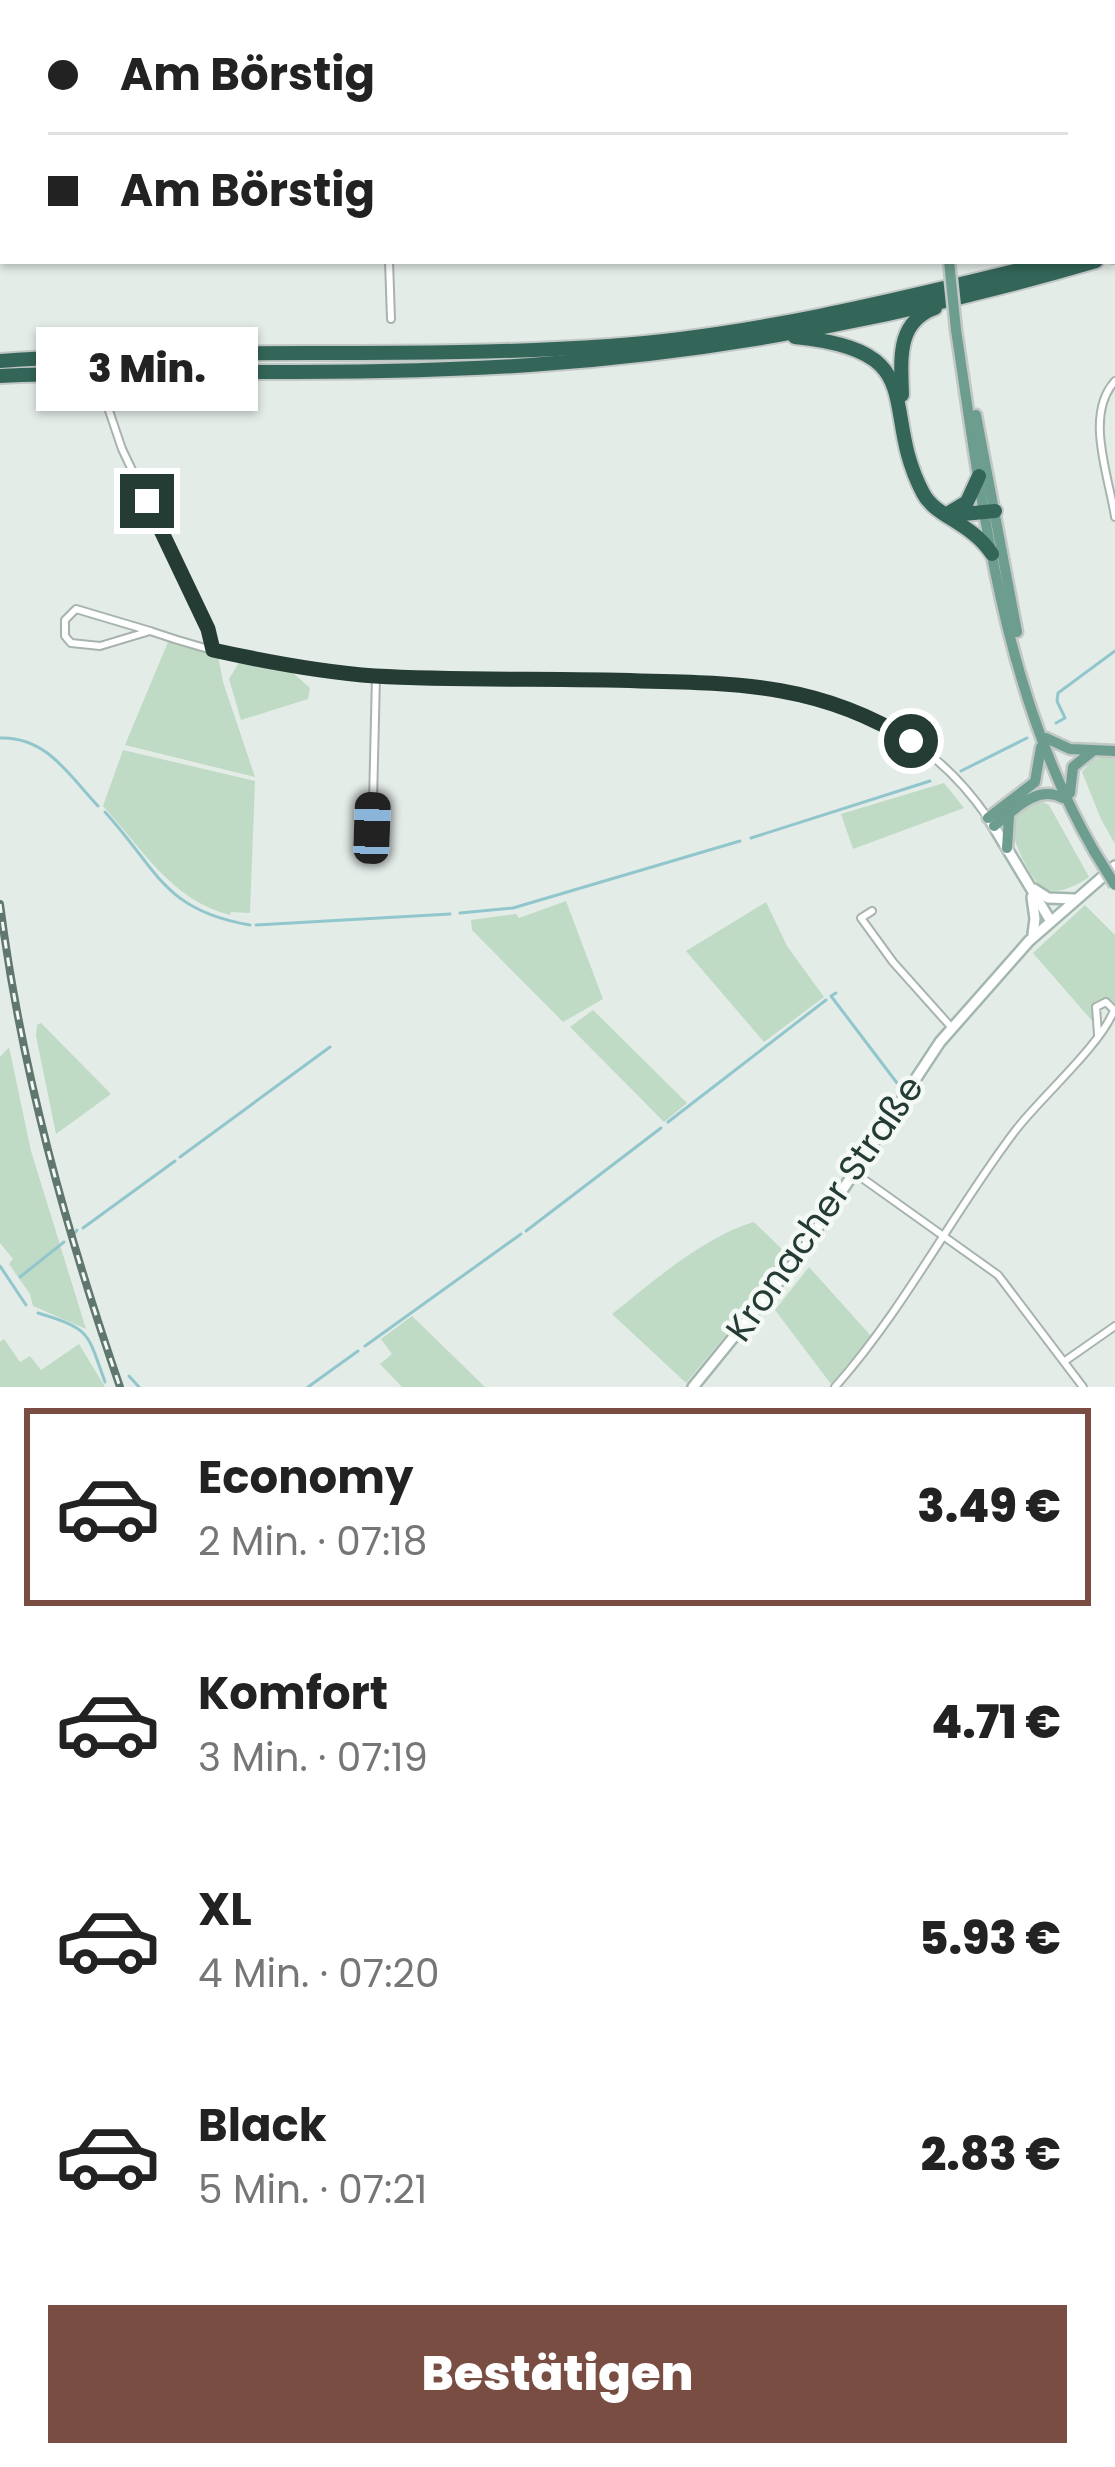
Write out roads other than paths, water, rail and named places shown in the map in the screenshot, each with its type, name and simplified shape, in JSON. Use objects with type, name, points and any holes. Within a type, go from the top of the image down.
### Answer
[{"type":"highway","points":[[977,280],[1012,264]]},
{"type":"highway","points":[[4,368],[111,355],[525,350],[627,344],[774,325],[1044,264]]},
{"type":"highway","points":[[4,368],[105,378],[390,371],[635,357],[778,335],[1084,264]]},
{"type":"highway","points":[[903,412],[901,352],[909,326],[924,312],[965,294]]},
{"type":"highway","points":[[778,335],[856,349],[885,373],[898,394],[921,490],[935,509],[977,533],[992,554]]},
{"type":"highway","points":[[947,514],[968,502],[979,476]]},
{"type":"highway","points":[[947,514],[990,512]]},
{"type":"main road","points":[[952,264],[979,476],[990,512],[992,554],[1022,681],[1068,797],[1115,885]]},
{"type":"main road","points":[[960,329],[990,512],[1044,741],[1035,782],[991,822]]},
{"type":"main road","points":[[1044,741],[1070,749],[1115,751]]},
{"type":"main road","points":[[1068,797],[1073,767],[1096,749]]},
{"type":"main road","points":[[991,822],[1040,794],[1068,797]]},
{"type":"main road","points":[[1007,848],[1010,813]]},
{"type":"main road","points":[[1096,849],[1115,870]]},
{"type":"street","points":[[388,264],[391,319]]},
{"type":"street","points":[[105,378],[106,412],[208,629],[213,650]]},
{"type":"street","points":[[1115,381],[1104,396],[1100,421],[1115,517]]},
{"type":"street","points":[[150,631],[100,646],[71,643],[63,628],[76,609],[150,631],[213,650],[292,667],[376,676],[707,682],[802,693],[848,708],[911,741],[958,780],[991,822],[1050,920]]},
{"type":"street","points":[[362,850],[372,843],[376,676]]},
{"type":"street","name":"Kronacher Straße","points":[[693,1387],[787,1274],[902,1095],[952,1028],[1031,938],[1115,870]]},
{"type":"street","points":[[1030,886],[1048,898],[1074,899]]},
{"type":"street","points":[[1030,886],[1036,919],[1031,938]]},
{"type":"street","points":[[872,911],[861,918],[952,1028]]},
{"type":"street","points":[[835,1387],[873,1342],[1018,1127],[1098,1034],[1112,1017],[1114,1010],[1106,1002],[1096,1006],[1098,1034]]},
{"type":"street","points":[[855,1173],[998,1275],[1083,1387]]},
{"type":"street","points":[[1065,1361],[1115,1326]]},
{"type":"waterway","points":[[1056,723],[1065,718],[1058,693],[1115,651]]},
{"type":"waterway","points":[[0,738],[44,750],[98,806]]},
{"type":"waterway","points":[[961,771],[1027,738]]},
{"type":"waterway","points":[[751,838],[930,781]]},
{"type":"waterway","points":[[105,812],[180,898],[221,918],[250,925]]},
{"type":"waterway","points":[[460,913],[513,908],[740,841]]},
{"type":"waterway","points":[[256,925],[450,914]]},
{"type":"waterway","points":[[836,993],[831,996],[897,1083]]},
{"type":"waterway","points":[[668,1122],[826,1000]]},
{"type":"waterway","points":[[180,1157],[330,1047]]},
{"type":"waterway","points":[[526,1231],[661,1128]]},
{"type":"waterway","points":[[83,1228],[175,1161]]},
{"type":"waterway","points":[[73,1235],[77,1230]]},
{"type":"waterway","points":[[365,1346],[521,1234]]},
{"type":"waterway","points":[[20,1277],[64,1242]]},
{"type":"waterway","points":[[0,1266],[26,1305]]},
{"type":"waterway","points":[[38,1313],[85,1335],[105,1382]]},
{"type":"waterway","points":[[308,1387],[358,1351]]},
{"type":"waterway","points":[[129,1376],[139,1387]]},
{"type":"railway","points":[[0,904],[20,1027],[48,1148],[120,1387]]}]
